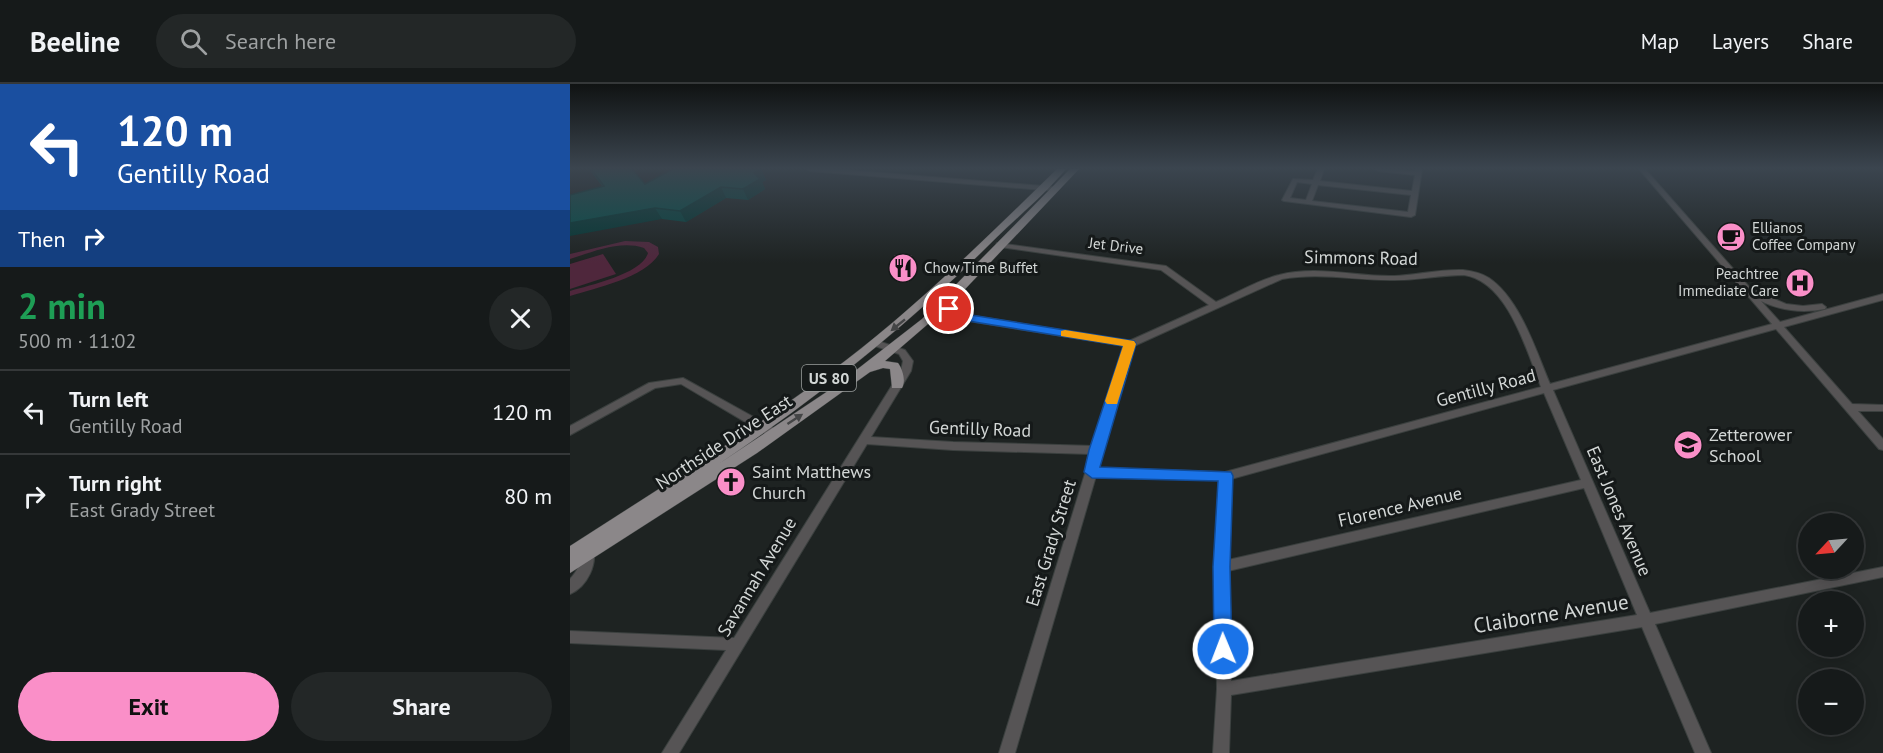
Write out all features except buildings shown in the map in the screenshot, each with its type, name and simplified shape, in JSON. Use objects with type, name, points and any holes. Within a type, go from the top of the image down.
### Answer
[{"type":"main road","name":"Northside Drive East","points":[[769,430],[950,280],[1031,200]]},
{"type":"main road","name":"Northside Drive East","points":[[570,566],[588,548],[863,371],[926,321],[953,296],[1045,200]]},
{"type":"main road","points":[[863,371],[882,364],[894,366],[897,386]]},
{"type":"main road","name":"Northside Drive East","points":[[570,554],[588,548]]},
{"type":"street","points":[[1288,200],[1411,215],[1414,200]]},
{"type":"street","points":[[1669,200],[1883,446]]},
{"type":"street","name":"Jet Drive","points":[[1000,245],[1163,268],[1215,306]]},
{"type":"street","name":"Simmons Road","points":[[1130,344],[1280,277],[1307,272],[1392,278],[1473,274],[1495,287]]},
{"type":"street","points":[[1736,278],[1761,297],[1793,309],[1813,309],[1882,297]]},
{"type":"street","name":"East Jones Avenue","points":[[1495,287],[1517,318],[1703,753]]},
{"type":"street","points":[[953,296],[949,309],[962,317]]},
{"type":"street","name":"Gentilly Road","points":[[1092,472],[1226,476],[1882,297]]},
{"type":"street","points":[[926,321],[944,316],[962,317],[1130,344]]},
{"type":"street","points":[[875,343],[893,347]]},
{"type":"street","name":"East Grady Street","points":[[1006,753],[1130,344]]},
{"type":"street","name":"Savannah Avenue","points":[[670,753],[906,371],[908,361],[902,352],[893,347]]},
{"type":"street","points":[[570,431],[653,385],[675,381],[683,381],[769,430]]},
{"type":"street","points":[[1850,407],[1883,408]]},
{"type":"street","name":"Gentilly Road","points":[[862,440],[953,446],[1096,450]]},
{"type":"street","points":[[1221,753],[1224,689],[1221,567],[1226,476]]},
{"type":"street","name":"Florence Avenue","points":[[1221,567],[1587,483]]},
{"type":"street","points":[[570,588],[586,570],[588,548]]},
{"type":"street","name":"Claiborne Avenue","points":[[1224,689],[1646,620],[1883,572]]},
{"type":"street","points":[[570,637],[737,644]]},
{"type":"shaded area","points":[[625,241],[649,242],[658,247],[659,254],[643,270],[631,276],[570,296],[570,291],[626,273],[644,260],[648,253],[644,248],[626,245],[570,259],[570,254]]},
{"type":"shaded area","points":[[603,254],[616,274],[570,289],[570,264]]},
{"type":"slow traffic","points":[[1065,333],[1130,344],[1112,401]]},
{"type":"place","name":"Ellianos Coffee Company","points":[[1731,237]]},
{"type":"place","name":"Chow Time Buffet","points":[[903,268]]},
{"type":"place","name":"Peachtree Immediate Care","points":[[1800,283]]},
{"type":"place","name":"Zetterower School","points":[[1688,445]]},
{"type":"place","name":"Saint Matthews Church","points":[[731,482]]},
{"type":"route","points":[[949,309],[962,317],[1130,344],[1096,450],[1092,472],[1226,476],[1221,567],[1223,649]]}]
